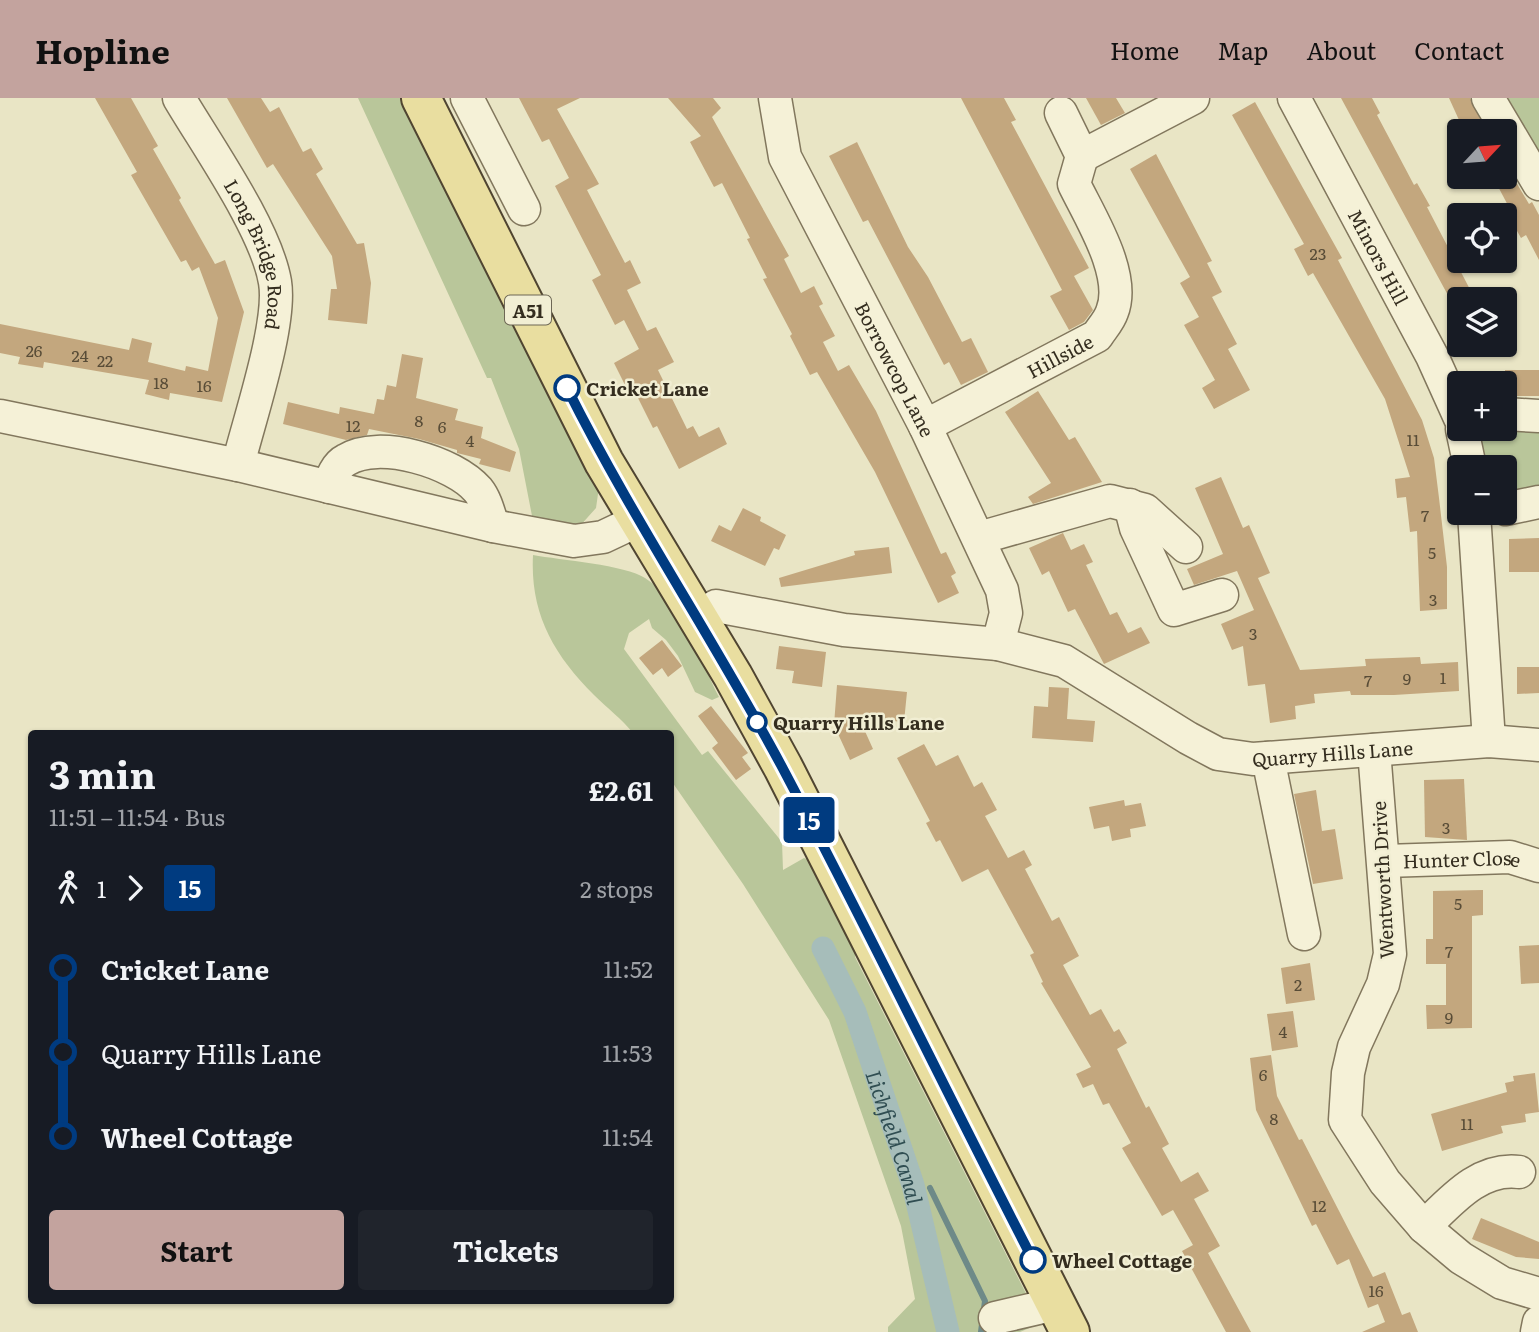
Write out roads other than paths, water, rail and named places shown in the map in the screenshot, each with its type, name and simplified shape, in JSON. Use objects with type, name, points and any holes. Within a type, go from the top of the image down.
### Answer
[{"type":"main road","name":"A51","points":[[421,98],[604,461],[782,767],[1063,1318]]},
{"type":"street","name":"Long Bridge Road","points":[[179,98],[252,222],[275,283],[276,316],[238,465]]},
{"type":"street","points":[[467,98],[524,209]]},
{"type":"street","name":"Borrowcop Lane","points":[[775,98],[785,157],[925,426],[1002,590],[1006,613],[998,644]]},
{"type":"street","points":[[1061,113],[1082,156],[1193,98]]},
{"type":"street","name":"Minors Hill","points":[[1294,98],[1447,389]]},
{"type":"street","points":[[1488,98],[1539,184]]},
{"type":"street","points":[[446,146],[481,126]]},
{"type":"street","name":"Hillside","points":[[925,426],[1097,336],[1112,313],[1116,298],[1112,266],[1074,184],[1082,156]]},
{"type":"street","points":[[1517,415],[1539,416]]},
{"type":"street","points":[[0,416],[238,465],[493,526],[574,541],[603,537],[639,520]]},
{"type":"street","points":[[329,487],[333,474],[343,461],[356,454],[392,453],[421,458],[452,469],[478,490],[493,526]]},
{"type":"street","points":[[979,538],[1110,501],[1145,510],[1186,547]]},
{"type":"street","points":[[1517,506],[1539,502]]},
{"type":"street","points":[[1130,505],[1136,528],[1174,610],[1222,595]]},
{"type":"street","points":[[1485,525],[1489,741]]},
{"type":"street","name":"Quarry Hills Lane","points":[[697,617],[716,606],[844,631],[998,644],[1064,661],[1218,754],[1253,759],[1489,741],[1539,745]]},
{"type":"street","name":"Wentworth Drive","points":[[1374,750],[1385,861],[1390,954],[1382,984],[1354,1047],[1348,1073],[1345,1120],[1385,1182],[1424,1227],[1461,1258],[1503,1283],[1539,1294]]},
{"type":"street","points":[[1268,758],[1304,934]]},
{"type":"street","name":"Hunter Close","points":[[1385,861],[1510,857],[1539,866]]},
{"type":"street","points":[[1424,1227],[1480,1178],[1503,1170],[1519,1172]]},
{"type":"street","points":[[1003,1310],[1063,1318]]},
{"type":"street","points":[[1537,1332],[1539,1322]]},
{"type":"water","points":[[947,1294],[956,1332],[942,1332],[934,1295]]},
{"type":"waterway","name":"Lichfield Canal","points":[[823,948],[855,1012],[913,1185],[948,1332]]},
{"type":"waterway","points":[[930,1188],[985,1301],[981,1332]]},
{"type":"place","name":"Cricket Lane","points":[[567,388]]},
{"type":"place","name":"Quarry Hills Lane","points":[[757,722]]},
{"type":"place","name":"Wheel Cottage","points":[[1033,1260]]}]
